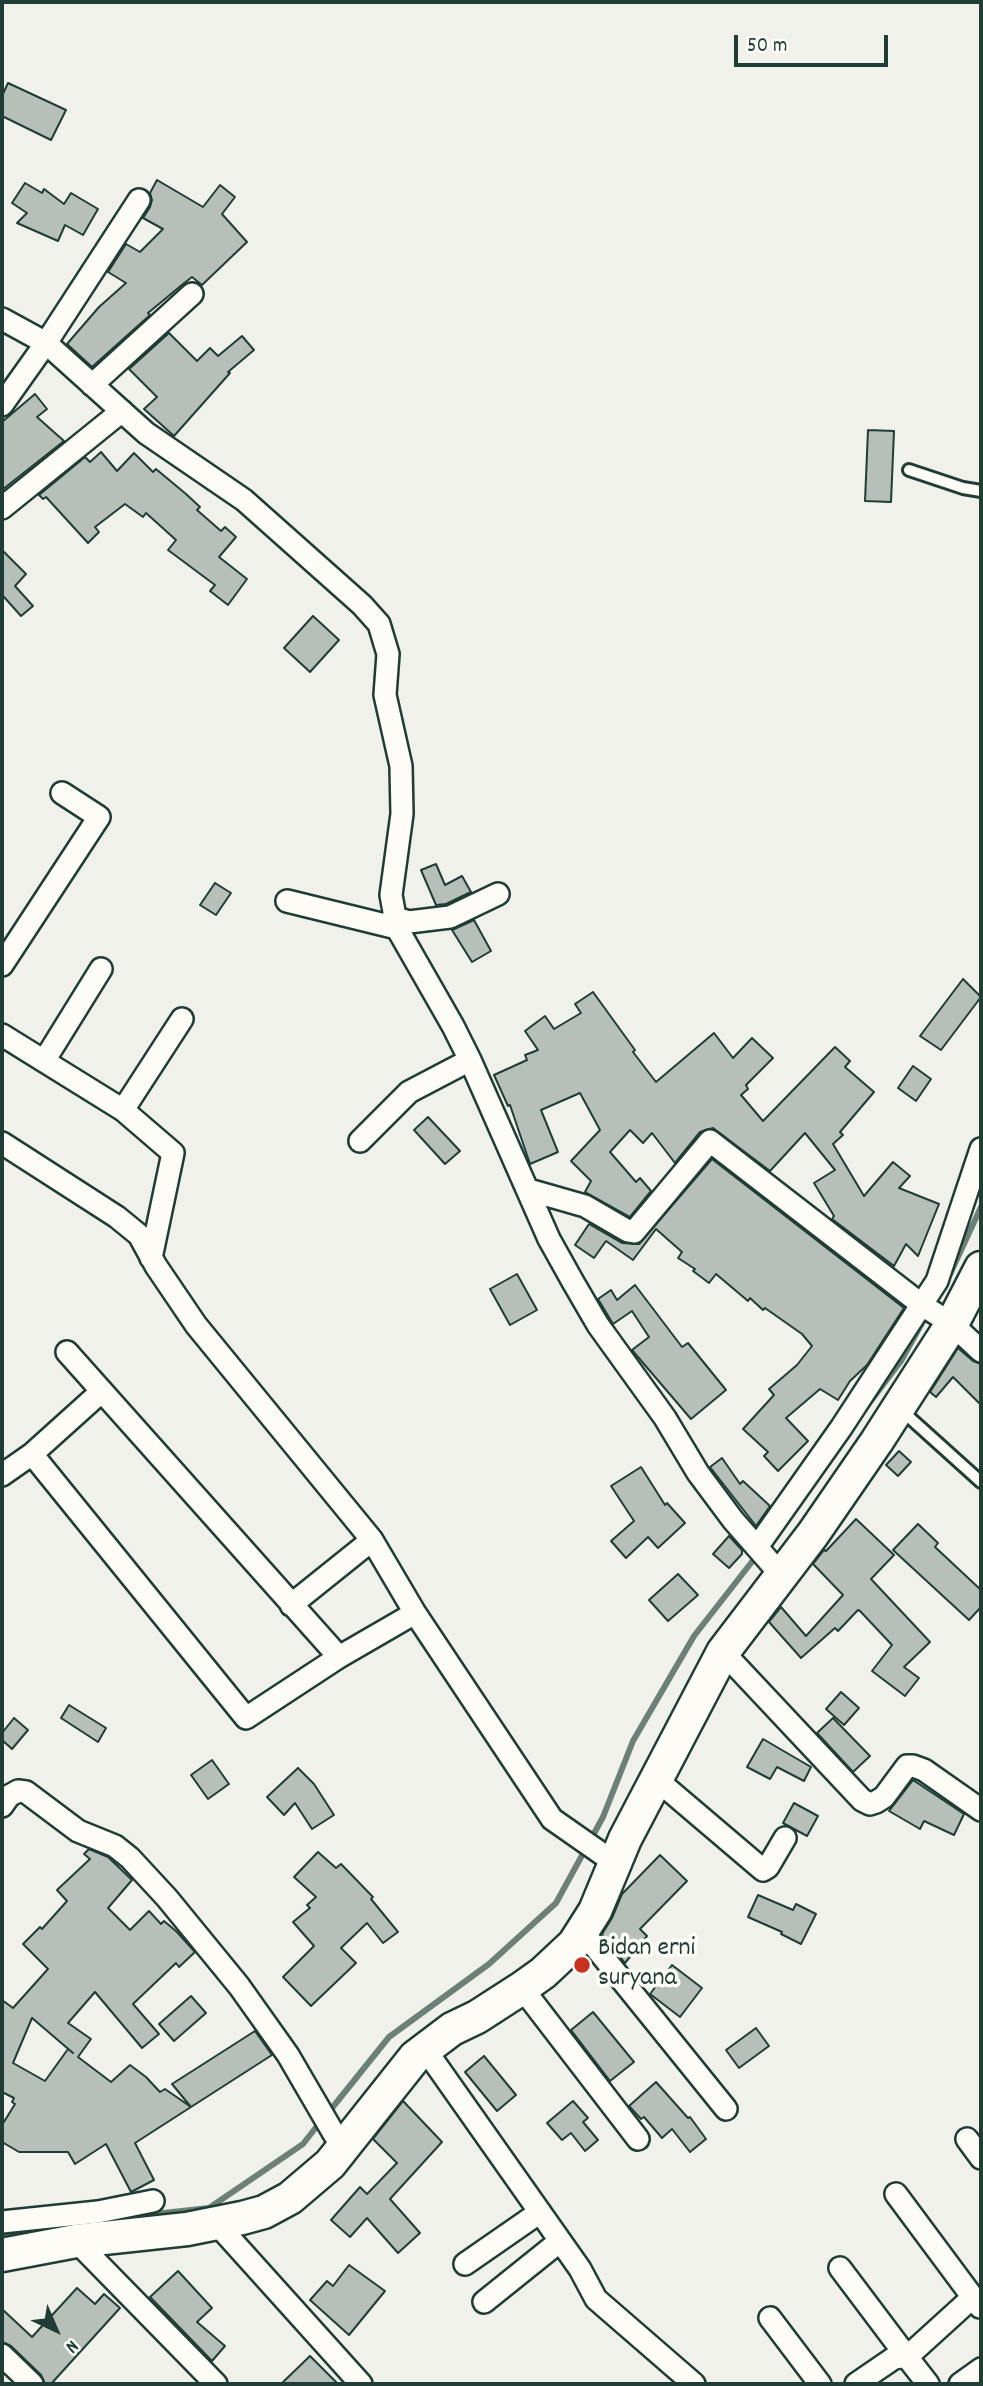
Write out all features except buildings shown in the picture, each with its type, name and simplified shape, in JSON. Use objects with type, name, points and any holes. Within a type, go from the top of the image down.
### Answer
[{"type":"street","points":[[2,405],[46,343],[139,200]]},
{"type":"street","points":[[92,385],[192,294]]},
{"type":"street","points":[[2,319],[46,343],[146,433],[244,500],[279,528],[379,624],[388,654],[385,695],[401,766],[402,814],[391,895],[395,923],[470,1060],[561,1262],[598,1325],[665,1418],[704,1481],[767,1560]]},
{"type":"street","points":[[2,508],[122,411]]},
{"type":"street","points":[[2,965],[99,817],[62,793]]},
{"type":"street","points":[[287,901],[395,923],[450,917],[498,894]]},
{"type":"street","points":[[44,1061],[101,970]]},
{"type":"street","points":[[123,1110],[183,1019]]},
{"type":"street","points":[[2,1035],[123,1110],[173,1153],[151,1258]]},
{"type":"street","points":[[360,1141],[409,1092],[470,1060]]},
{"type":"street","points":[[529,1190],[585,1206],[634,1232],[710,1141],[981,1350]]},
{"type":"street","points":[[2,1143],[117,1217],[139,1235],[151,1258],[221,1358],[372,1539],[415,1613],[552,1819],[615,1863]]},
{"type":"street","points":[[767,1560],[821,1523],[898,1408],[935,1314],[937,1281],[981,1149]]},
{"type":"street","points":[[2,2255],[76,2241],[216,2223],[264,2212],[290,2198],[330,2164],[339,2140],[415,2057],[452,2029],[477,2017],[522,1988],[543,1973],[574,1944],[583,1932],[656,1779],[723,1652],[767,1560],[841,1428],[935,1314],[981,1268]]},
{"type":"street","points":[[67,1352],[339,1657]]},
{"type":"street","points":[[2,1475],[32,1454],[102,1391]]},
{"type":"street","points":[[32,1454],[246,1718],[339,1657],[415,1613]]},
{"type":"street","points":[[291,1605],[372,1539]]},
{"type":"street","points":[[723,1652],[862,1800],[870,1804],[884,1797],[907,1766],[913,1766],[924,1770],[981,1810]]},
{"type":"street","points":[[656,1779],[763,1870],[768,1867],[785,1838]]},
{"type":"street","points":[[2,1806],[9,1796],[18,1791],[26,1792],[78,1831],[116,1846],[130,1858],[167,1898],[239,1986],[288,2055],[339,2140]]},
{"type":"street","points":[[583,1932],[726,2109]]},
{"type":"street","points":[[522,1988],[638,2139]]},
{"type":"street","points":[[425,2049],[580,2269],[596,2299],[694,2384]]},
{"type":"street","points":[[967,2139],[981,2158]]},
{"type":"street","points":[[856,2384],[894,2358],[907,2357],[977,2303],[896,2194]]},
{"type":"street","points":[[2,2222],[98,2212],[153,2201]]},
{"type":"street","points":[[466,2264],[540,2211]]},
{"type":"street","points":[[216,2223],[361,2384]]},
{"type":"street","points":[[76,2241],[216,2384]]},
{"type":"street","points":[[484,2302],[560,2241]]},
{"type":"street","points":[[840,2269],[928,2384]]},
{"type":"street","points":[[770,2318],[820,2384]]},
{"type":"street","points":[[2,2355],[33,2384]]},
{"type":"street","points":[[960,2384],[981,2369]]},
{"type":"lane","points":[[909,470],[963,488],[981,491]]},
{"type":"lane","points":[[898,1408],[981,1482]]},
{"type":"waterway","points":[[950,1274],[981,1207]]},
{"type":"waterway","points":[[864,1410],[901,1361],[927,1314]]},
{"type":"waterway","points":[[328,2113],[389,2037],[489,1964],[556,1903],[603,1817],[633,1741],[694,1636],[758,1554]]},
{"type":"waterway","points":[[118,2218],[209,2208],[303,2144],[321,2121]]},
{"type":"waterway","points":[[2,2234],[38,2229]]},
{"type":"place","name":"Bidan erni suryana","points":[[582,1965]]}]
